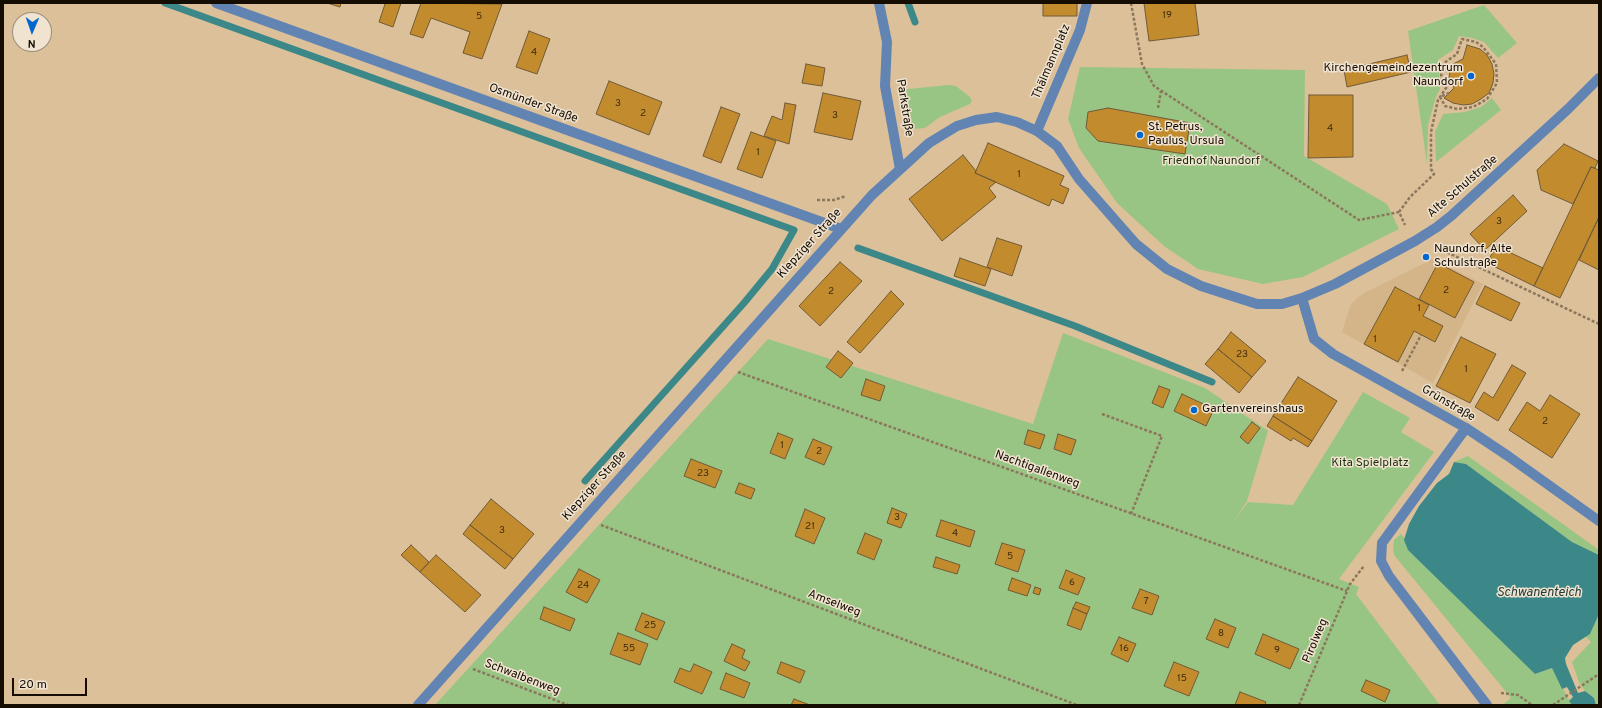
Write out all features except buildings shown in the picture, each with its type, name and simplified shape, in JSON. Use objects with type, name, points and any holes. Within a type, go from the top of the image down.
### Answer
[{"type":"street","name":"Osmünder Straße","points":[[216,3],[841,229]]},
{"type":"street","name":"Parkstraße","points":[[879,3],[888,42],[885,86],[900,169]]},
{"type":"street","name":"Thälmannplatz","points":[[1037,130],[1080,30],[1087,3]]},
{"type":"street","name":"Alte Schulstraße","points":[[1302,298],[1335,284],[1437,228],[1556,120],[1599,78]]},
{"type":"street","name":"Klepziger Straße","points":[[418,705],[872,195],[929,143],[957,126],[976,120],[997,117],[1017,122],[1037,130],[1057,146],[1079,179],[1136,244],[1167,268],[1201,286],[1257,304],[1282,304],[1302,298]]},
{"type":"street","name":"Grünstraße","points":[[1302,298],[1314,339],[1328,350],[1466,428],[1599,521]]},
{"type":"street","points":[[1466,428],[1382,543],[1382,561],[1389,576],[1487,705]]},
{"type":"path","points":[[1132,3],[1142,64],[1154,86],[1359,220],[1399,212],[1410,197],[1434,174],[1431,169],[1431,132],[1440,97],[1448,85],[1442,86],[1441,72],[1444,63],[1457,54],[1462,39],[1476,42],[1483,47],[1496,64],[1497,83],[1488,99],[1473,107],[1458,108],[1445,106],[1440,97]]},
{"type":"path","points":[[1158,108],[1161,91]]},
{"type":"path","points":[[1440,97],[1449,93]]},
{"type":"path","points":[[814,200],[834,200],[848,195]]},
{"type":"path","points":[[1399,212],[1406,228]]},
{"type":"path","points":[[1434,246],[1599,324]]},
{"type":"path","points":[[1402,371],[1421,335]]},
{"type":"path","name":"Nachtigallenweg","points":[[722,363],[739,373],[1347,591]]},
{"type":"path","points":[[1102,414],[1162,436],[1132,514]]},
{"type":"path","name":"Amselweg","points":[[588,514],[602,526],[1077,705]]},
{"type":"path","name":"Pirolweg","points":[[1299,705],[1350,584]]},
{"type":"path","name":"Schwalbenweg","points":[[470,668],[568,705]]},
{"type":"path","points":[[1553,705],[1599,674]]},
{"type":"path","points":[[1476,690],[1518,695],[1532,705]]},
{"type":"shaded area","points":[[1433,259],[1483,284],[1433,383],[1342,332],[1350,306],[1357,298],[1366,292]]},
{"type":"green space","points":[[1484,5],[1517,43],[1498,58],[1484,42],[1459,36],[1453,50],[1438,60],[1440,89],[1436,97],[1428,125],[1427,164],[1408,31]]},
{"type":"green space","name":"Friedhof Naundorf","points":[[1080,67],[1305,70],[1304,156],[1387,204],[1399,229],[1303,277],[1263,284],[1198,269],[1164,246],[1117,203],[1079,148],[1068,119]]},
{"type":"green space","points":[[948,85],[956,86],[970,97],[972,101],[970,104],[940,117],[925,128],[913,129],[904,122],[898,90]]},
{"type":"green space","points":[[1492,98],[1501,110],[1436,162],[1435,132],[1443,114],[1465,112],[1481,107]]},
{"type":"green space","name":"Kita Spielplatz","points":[[1063,333],[1205,388],[1268,431],[1247,501],[1234,521],[1248,502],[1293,505],[1363,392],[1410,418],[1401,432],[1434,452],[1339,579],[1359,587],[1356,594],[1440,705],[435,705],[768,339],[1033,424]]},
{"type":"green space","points":[[1468,456],[1599,550],[1599,555],[1572,542],[1466,464],[1454,462]]},
{"type":"green space","points":[[1401,534],[1535,674],[1552,668],[1572,705],[1502,705],[1511,698],[1394,555],[1394,540]]},
{"type":"green space","points":[[1599,614],[1599,705],[1596,705],[1594,698],[1585,691],[1579,682],[1572,662],[1591,642],[1585,636],[1590,634]]},
{"type":"water","name":"Schwanenteich","points":[[1454,462],[1466,464],[1572,542],[1599,555],[1599,614],[1590,634],[1573,645],[1565,658],[1578,693],[1585,691],[1594,698],[1596,705],[1572,705],[1569,701],[1573,697],[1567,687],[1562,689],[1552,668],[1535,674],[1408,550],[1404,540],[1409,524],[1419,506],[1437,483],[1449,474]]},
{"type":"waterway","points":[[165,3],[794,230],[772,269],[744,303],[585,481]]},
{"type":"waterway","points":[[908,3],[915,22]]},
{"type":"waterway","points":[[858,248],[1075,326],[1212,382]]},
{"type":"place","name":"Kirchengemeindezentrum Naundorf","points":[[1471,76]]},
{"type":"place","name":"St. Petrus, Paulus, Ursula","points":[[1140,135]]},
{"type":"place","name":"Naundorf, Alte Schulstraße","points":[[1426,257]]},
{"type":"place","name":"Gartenvereinshaus","points":[[1194,410]]}]
